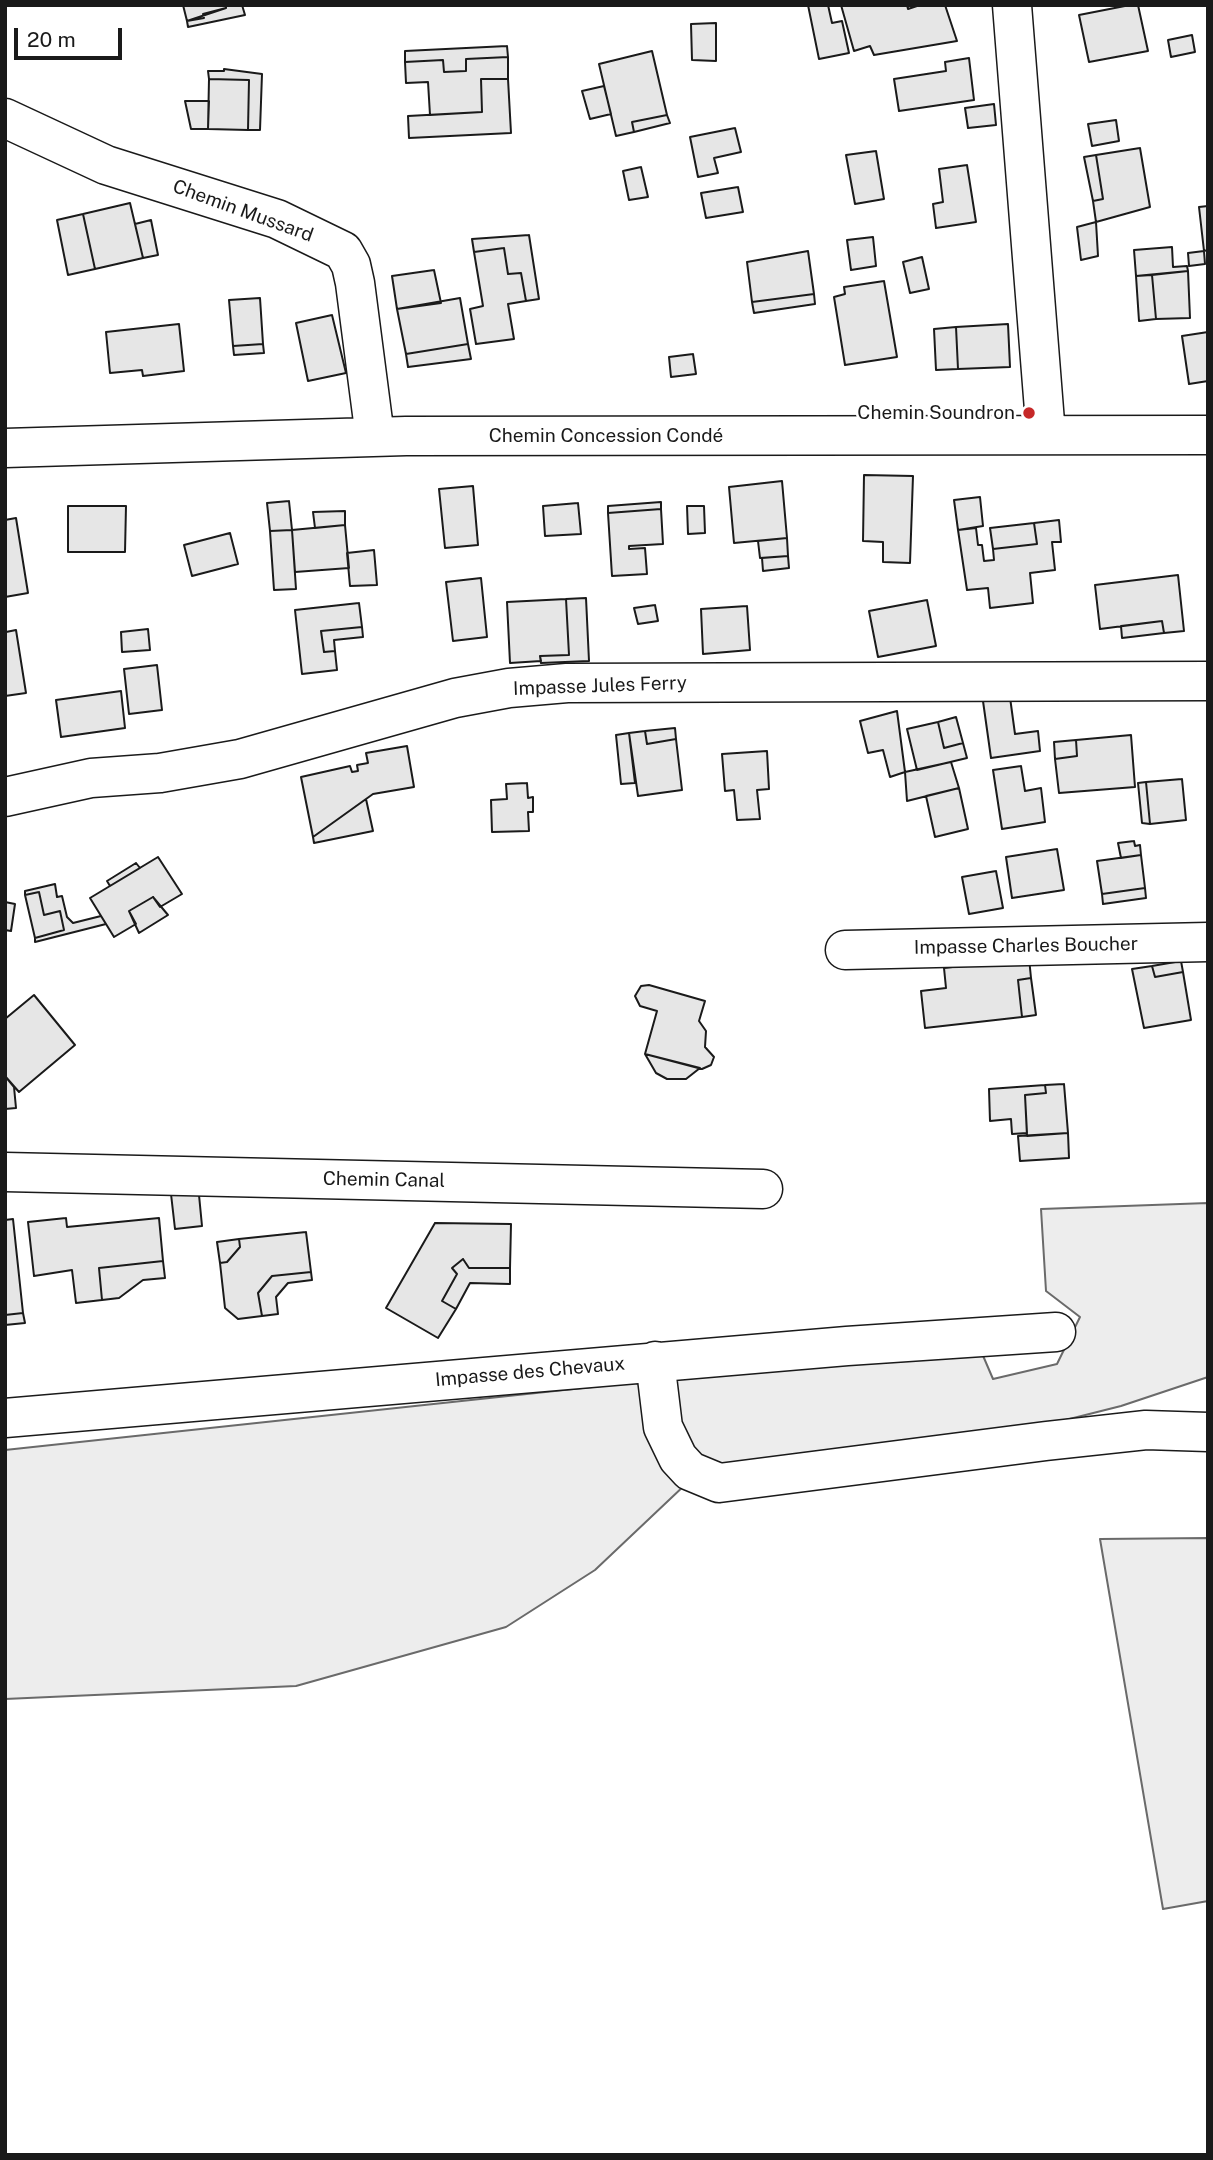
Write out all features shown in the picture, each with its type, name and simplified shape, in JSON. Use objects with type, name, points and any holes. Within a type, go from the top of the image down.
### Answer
[{"type":"street","points":[[1012,5],[1046,435]]},
{"type":"street","name":"Chemin Mussard","points":[[5,118],[106,165],[277,219],[342,251],[351,265],[355,283],[375,437]]},
{"type":"street","name":"Chemin Concession Condé","points":[[5,448],[375,437],[1208,435]]},
{"type":"street","name":"Impasse Jules Ferry","points":[[5,797],[91,778],[160,773],[240,759],[454,698],[509,688],[567,683],[1208,681]]},
{"type":"street","name":"Impasse Charles Boucher","points":[[845,950],[1208,942]]},
{"type":"street","name":"Chemin Canal","points":[[5,1172],[763,1189]]},
{"type":"street","name":"Impasse des Chevaux","points":[[5,1418],[654,1362],[1056,1332]]},
{"type":"street","points":[[654,1362],[663,1427],[678,1458],[690,1471],[719,1483],[1059,1439],[1146,1430],[1208,1432]]},
{"type":"shaded area","points":[[1208,1203],[1208,1377],[1121,1406],[1006,1435],[687,1483],[595,1570],[506,1627],[296,1686],[5,1699],[5,1450],[620,1384],[981,1351],[993,1379],[1057,1364],[1080,1317],[1046,1291],[1041,1209]]},
{"type":"shaded area","points":[[1208,1538],[1208,1901],[1163,1909],[1100,1539]]},
{"type":"building","points":[[183,5],[226,5],[226,8],[187,21]]},
{"type":"building","points":[[226,5],[242,5],[245,15],[188,27],[187,21],[204,18],[203,14],[226,8]]},
{"type":"building","points":[[808,5],[828,5],[832,23],[842,21],[849,53],[819,59]]},
{"type":"building","points":[[841,5],[907,5],[908,9],[920,5],[945,5],[957,41],[874,55],[870,46],[854,51]]},
{"type":"building","points":[[1138,5],[1148,51],[1089,62],[1079,15]]},
{"type":"building","points":[[716,23],[716,61],[692,60],[691,24]]},
{"type":"building","points":[[1192,35],[1195,52],[1171,57],[1168,40]]},
{"type":"building","points":[[507,46],[508,57],[466,59],[466,71],[444,72],[443,60],[405,62],[405,51]]},
{"type":"building","points":[[652,51],[667,115],[632,122],[634,132],[616,136],[599,64]]},
{"type":"building","points":[[508,57],[508,79],[481,79],[482,112],[430,115],[428,82],[406,83],[405,62],[443,60],[444,72],[466,71],[466,59]]},
{"type":"building","points":[[969,58],[974,100],[899,111],[894,79],[946,71],[945,62]]},
{"type":"building","points":[[224,69],[262,74],[260,130],[248,130],[249,80],[209,79],[208,71]]},
{"type":"building","points":[[209,79],[249,80],[248,130],[208,129]]},
{"type":"building","points":[[481,79],[508,79],[511,133],[409,138],[408,116],[482,112]]},
{"type":"building","points":[[604,86],[611,114],[590,119],[582,91]]},
{"type":"building","points":[[185,101],[209,101],[208,129],[191,129]]},
{"type":"building","points":[[994,104],[996,125],[968,128],[965,108]]},
{"type":"building","points":[[667,115],[670,123],[634,132],[632,122]]},
{"type":"building","points":[[1116,120],[1119,141],[1092,146],[1088,124]]},
{"type":"building","points":[[735,128],[741,152],[714,158],[718,173],[698,177],[690,137]]},
{"type":"building","points":[[1140,148],[1150,207],[1096,222],[1093,201],[1103,199],[1096,155]]},
{"type":"building","points":[[876,151],[884,199],[855,204],[846,155]]},
{"type":"building","points":[[1096,155],[1103,199],[1093,201],[1084,157]]},
{"type":"building","points":[[967,165],[976,222],[936,228],[933,204],[943,202],[939,169]]},
{"type":"building","points":[[641,167],[648,197],[629,200],[623,171]]},
{"type":"building","points":[[738,187],[743,212],[706,218],[701,193]]},
{"type":"building","points":[[130,203],[143,258],[95,269],[83,214]]},
{"type":"building","points":[[1208,206],[1208,250],[1204,251],[1199,207]]},
{"type":"building","points":[[83,214],[95,269],[68,275],[57,220]]},
{"type":"building","points":[[151,220],[158,255],[143,258],[135,224]]},
{"type":"building","points":[[1096,222],[1098,256],[1081,260],[1077,227]]},
{"type":"building","points":[[529,235],[539,299],[526,301],[521,273],[508,274],[504,248],[474,252],[472,239]]},
{"type":"building","points":[[873,237],[876,266],[851,270],[847,240]]},
{"type":"building","points":[[1172,247],[1173,267],[1187,266],[1188,271],[1136,276],[1134,250]]},
{"type":"building","points":[[504,248],[508,274],[521,273],[526,301],[508,304],[514,339],[476,344],[470,309],[483,306],[474,252]]},
{"type":"building","points":[[808,251],[814,294],[752,302],[747,262]]},
{"type":"building","points":[[1204,251],[1205,264],[1189,266],[1188,253]]},
{"type":"building","points":[[922,257],[929,289],[910,293],[903,262]]},
{"type":"building","points":[[434,270],[441,303],[397,309],[392,276]]},
{"type":"building","points":[[1188,271],[1190,318],[1156,319],[1152,275]]},
{"type":"building","points":[[1152,275],[1156,319],[1139,321],[1136,276]]},
{"type":"building","points":[[884,281],[897,357],[845,365],[834,297],[845,294],[844,287]]},
{"type":"building","points":[[814,294],[815,304],[754,313],[752,302]]},
{"type":"building","points":[[260,298],[263,344],[233,346],[229,300]]},
{"type":"building","points":[[460,298],[468,344],[406,354],[397,309]]},
{"type":"building","points":[[332,315],[346,373],[308,381],[296,323]]},
{"type":"building","points":[[179,324],[184,371],[143,376],[142,370],[110,373],[106,332]]},
{"type":"building","points":[[1008,324],[1010,367],[958,369],[956,327]]},
{"type":"building","points":[[956,327],[958,369],[936,370],[934,329]]},
{"type":"building","points":[[1208,332],[1208,381],[1189,384],[1182,336]]},
{"type":"building","points":[[263,344],[264,353],[234,355],[233,346]]},
{"type":"building","points":[[468,344],[471,359],[408,367],[406,354]]},
{"type":"building","points":[[693,354],[696,374],[671,377],[669,357]]},
{"type":"building","points":[[864,475],[913,476],[910,563],[883,562],[883,542],[863,541]]},
{"type":"building","points":[[782,481],[787,538],[734,543],[729,487]]},
{"type":"building","points":[[473,486],[478,545],[445,548],[439,489]]},
{"type":"building","points":[[980,497],[983,526],[958,530],[954,500]]},
{"type":"building","points":[[289,501],[292,530],[270,531],[267,503]]},
{"type":"building","points":[[661,502],[661,509],[608,513],[608,506]]},
{"type":"building","points":[[578,503],[581,534],[545,536],[543,506]]},
{"type":"building","points":[[68,506],[126,506],[125,552],[68,552]]},
{"type":"building","points":[[687,506],[704,506],[705,533],[688,534]]},
{"type":"building","points":[[661,509],[663,544],[629,546],[629,549],[645,548],[647,574],[612,576],[608,513]]},
{"type":"building","points":[[345,511],[345,525],[315,528],[313,512]]},
{"type":"building","points":[[16,518],[28,593],[5,597],[5,520]]},
{"type":"building","points":[[1059,520],[1061,542],[1052,542],[1055,570],[1030,573],[1033,603],[990,608],[988,588],[967,590],[958,530],[976,528],[984,561],[994,560],[993,549],[1037,544],[1034,523]]},
{"type":"building","points":[[1034,523],[1037,544],[993,549],[990,528]]},
{"type":"building","points":[[345,525],[349,568],[295,572],[292,530]]},
{"type":"building","points":[[292,530],[296,589],[274,590],[270,531]]},
{"type":"building","points":[[230,533],[238,564],[192,576],[184,545]]},
{"type":"building","points":[[787,538],[788,556],[760,558],[758,541]]},
{"type":"building","points":[[374,550],[377,585],[350,586],[347,553]]},
{"type":"building","points":[[788,556],[789,568],[763,571],[762,558]]},
{"type":"building","points":[[1178,575],[1184,631],[1164,633],[1162,621],[1100,629],[1095,585]]},
{"type":"building","points":[[481,578],[487,637],[453,641],[446,582]]},
{"type":"building","points":[[586,598],[589,661],[541,663],[540,656],[569,655],[566,599]]},
{"type":"building","points":[[566,599],[569,655],[540,656],[541,661],[510,663],[507,602]]},
{"type":"building","points":[[927,600],[936,646],[878,657],[869,611]]},
{"type":"building","points":[[359,603],[362,627],[321,631],[324,652],[335,651],[337,670],[302,674],[295,610]]},
{"type":"building","points":[[655,605],[658,621],[638,624],[634,608]]},
{"type":"building","points":[[747,606],[750,650],[703,654],[701,609]]},
{"type":"building","points":[[1162,621],[1164,633],[1122,638],[1121,626]]},
{"type":"building","points":[[5,626],[6,632],[16,630],[26,693],[5,696]]},
{"type":"building","points":[[362,627],[363,637],[334,640],[335,651],[324,652],[321,631]]},
{"type":"building","points":[[148,629],[150,650],[122,652],[121,632]]},
{"type":"building","points":[[157,665],[162,710],[129,714],[124,669]]},
{"type":"building","points":[[1009,690],[1015,734],[1038,731],[1040,751],[991,758],[982,694]]},
{"type":"building","points":[[121,691],[125,728],[61,737],[56,700]]},
{"type":"building","points":[[897,711],[905,772],[890,777],[883,750],[868,753],[860,721]]},
{"type":"building","points":[[956,717],[963,743],[944,748],[938,722]]},
{"type":"building","points":[[938,722],[944,748],[963,743],[967,758],[917,770],[907,729]]},
{"type":"building","points":[[675,728],[676,739],[647,744],[645,731]]},
{"type":"building","points":[[645,731],[647,744],[676,739],[682,790],[638,796],[629,733]]},
{"type":"building","points":[[629,733],[635,783],[621,784],[616,735]]},
{"type":"building","points":[[1131,735],[1135,787],[1059,793],[1055,759],[1077,756],[1076,740]]},
{"type":"building","points":[[1076,740],[1077,756],[1055,759],[1054,742]]},
{"type":"building","points":[[407,746],[414,787],[373,794],[313,837],[301,777],[350,766],[352,772],[358,771],[357,765],[368,763],[366,753]]},
{"type":"building","points":[[767,751],[769,789],[757,790],[760,819],[737,820],[734,790],[725,791],[722,754]]},
{"type":"building","points":[[951,762],[959,788],[907,801],[905,772]]},
{"type":"building","points":[[1021,766],[1025,791],[1041,788],[1045,822],[1002,829],[993,770]]},
{"type":"building","points":[[1182,779],[1186,820],[1150,824],[1146,782]]},
{"type":"building","points":[[1146,782],[1150,824],[1142,823],[1138,783]]},
{"type":"building","points":[[527,783],[528,798],[533,797],[533,812],[528,812],[529,831],[492,832],[491,800],[507,799],[506,784]]},
{"type":"building","points":[[959,788],[968,829],[935,837],[926,796]]},
{"type":"building","points":[[366,799],[373,831],[314,843],[313,837]]},
{"type":"building","points":[[1134,841],[1135,846],[1140,845],[1141,855],[1121,858],[1118,843]]},
{"type":"building","points":[[1057,849],[1064,890],[1012,898],[1006,857]]},
{"type":"building","points":[[1141,855],[1145,888],[1102,894],[1097,861]]},
{"type":"building","points":[[158,857],[182,894],[160,907],[153,897],[129,911],[136,924],[114,937],[90,898]]},
{"type":"building","points":[[136,863],[140,868],[110,886],[107,881]]},
{"type":"building","points":[[996,871],[1003,908],[969,914],[962,877]]},
{"type":"building","points":[[55,884],[57,897],[62,896],[67,917],[73,923],[101,916],[106,924],[35,942],[35,938],[64,930],[60,911],[44,915],[39,892],[25,895],[25,891]]},
{"type":"building","points":[[1145,888],[1146,898],[1103,904],[1102,894]]},
{"type":"building","points":[[39,892],[44,915],[60,911],[64,930],[35,938],[25,895]]},
{"type":"building","points":[[153,897],[168,915],[139,933],[129,911]]},
{"type":"building","points":[[5,902],[15,904],[11,931],[5,930]]},
{"type":"building","points":[[1029,958],[1031,978],[1018,980],[1022,1017],[925,1028],[921,991],[946,988],[944,968]]},
{"type":"building","points":[[1181,961],[1183,972],[1155,977],[1152,966]]},
{"type":"building","points":[[1152,966],[1155,977],[1183,972],[1191,1020],[1144,1028],[1132,969]]},
{"type":"building","points":[[1031,978],[1036,1015],[1022,1017],[1018,980]]},
{"type":"building","points":[[649,985],[705,1001],[699,1021],[706,1031],[705,1047],[714,1057],[711,1065],[702,1069],[645,1054],[657,1011],[640,1006],[635,996],[641,986]]},
{"type":"building","points":[[34,995],[75,1045],[19,1092],[5,1076],[5,1019]]},
{"type":"building","points":[[645,1054],[700,1068],[686,1079],[667,1079],[656,1073]]},
{"type":"building","points":[[5,1076],[14,1087],[16,1108],[5,1109]]},
{"type":"building","points":[[1064,1084],[1068,1133],[1027,1136],[1025,1095],[1046,1093],[1045,1085]]},
{"type":"building","points":[[1045,1085],[1046,1093],[1025,1095],[1027,1133],[1012,1134],[1011,1119],[990,1121],[989,1089]]},
{"type":"building","points":[[1068,1133],[1069,1158],[1020,1161],[1018,1136]]},
{"type":"building","points":[[171,1194],[199,1195],[202,1226],[175,1229]]},
{"type":"building","points":[[66,1218],[67,1227],[159,1218],[163,1261],[99,1268],[102,1300],[76,1303],[72,1270],[34,1276],[28,1222]]},
{"type":"building","points":[[13,1219],[23,1313],[5,1315],[5,1220]]},
{"type":"building","points":[[435,1223],[511,1224],[510,1268],[469,1268],[463,1259],[452,1268],[457,1274],[442,1301],[456,1309],[438,1338],[386,1308]]},
{"type":"building","points":[[306,1232],[311,1272],[272,1276],[258,1293],[262,1316],[238,1319],[225,1308],[220,1263],[227,1262],[240,1247],[239,1239]]},
{"type":"building","points":[[239,1239],[240,1247],[227,1262],[220,1263],[217,1242]]},
{"type":"building","points":[[463,1259],[469,1268],[510,1268],[510,1284],[470,1283],[456,1309],[442,1301],[457,1274],[452,1268]]},
{"type":"building","points":[[163,1261],[165,1278],[143,1280],[119,1298],[102,1300],[99,1268]]},
{"type":"building","points":[[311,1272],[312,1280],[288,1283],[276,1297],[278,1314],[262,1316],[258,1293],[272,1276]]},
{"type":"building","points":[[23,1313],[25,1323],[5,1325],[5,1315]]},
{"type":"place","name":"Chemin Soundron","points":[[1029,413]]}]
